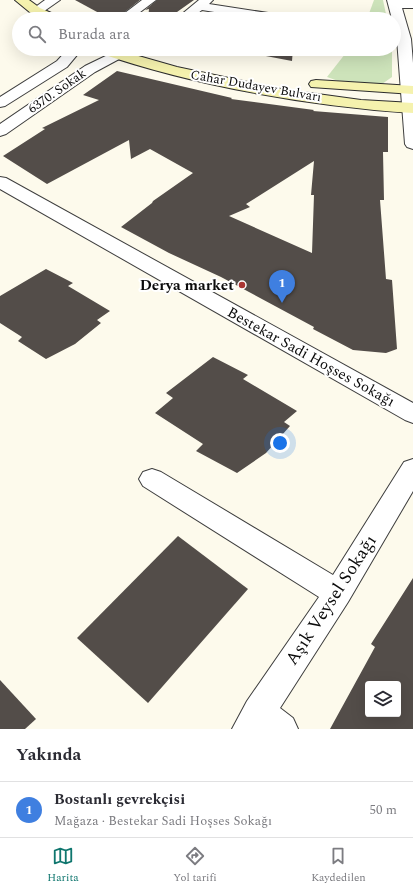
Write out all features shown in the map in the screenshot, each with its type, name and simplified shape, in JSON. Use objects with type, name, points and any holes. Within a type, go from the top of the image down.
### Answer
[{"type":"main road","points":[[21,0],[31,12]]},
{"type":"main road","points":[[8,4],[27,12]]},
{"type":"main road","name":"Cahar Dudayev Bulvarı","points":[[120,56],[179,72],[270,92],[412,108]]},
{"type":"main road","name":"Cahar Dudayev Bulvarı","points":[[158,56],[267,80],[411,90]]},
{"type":"street","points":[[38,12],[54,0]]},
{"type":"street","points":[[133,12],[150,0]]},
{"type":"street","points":[[397,12],[394,2],[413,4]]},
{"type":"street","points":[[191,12],[203,3],[247,12]]},
{"type":"street","points":[[401,28],[411,90],[413,144]]},
{"type":"street","name":"6370. Sokak","points":[[0,102],[62,64],[69,56]]},
{"type":"street","name":"6370. Sokak","points":[[0,131],[90,69],[114,56]]},
{"type":"street","name":"Bestekar Sadi Hoşses Sokağı","points":[[0,182],[413,414]]},
{"type":"street","name":"Aşık Veysel Sokağı","points":[[263,723],[413,469]]},
{"type":"street","points":[[152,479],[338,594]]},
{"type":"green space","points":[[374,0],[383,0],[386,12],[370,12]]},
{"type":"green space","points":[[344,56],[392,56],[392,77],[382,84],[344,83],[327,77]]},
{"type":"building","points":[[75,0],[140,0],[125,12],[97,12]]},
{"type":"building","points":[[157,0],[194,0],[177,12],[149,12],[149,9],[145,10]]},
{"type":"building","points":[[266,56],[292,56],[292,61]]},
{"type":"building","points":[[117,71],[232,98],[231,99],[314,110],[313,111],[388,117],[388,152],[383,152],[384,200],[380,200],[386,279],[392,280],[397,349],[386,353],[353,350],[313,329],[314,327],[221,277],[169,253],[121,227],[153,201],[193,173],[150,149],[131,159],[129,140],[47,184],[3,156],[45,129],[42,128],[99,100],[83,95]],"holes":[[[314,161],[311,195],[314,195],[312,253],[229,216],[250,207],[246,204]]]},
{"type":"building","points":[[46,269],[73,283],[68,286],[110,311],[97,320],[101,323],[75,344],[46,359],[18,341],[22,337],[0,323],[0,296]]},
{"type":"building","points":[[213,357],[248,375],[243,379],[297,411],[284,422],[290,426],[266,453],[237,473],[196,451],[203,444],[155,413],[173,398],[166,393]]},
{"type":"building","points":[[178,536],[248,589],[148,703],[77,638]]},
{"type":"building","points":[[413,578],[413,729],[330,729],[375,647],[371,644]]},
{"type":"building","points":[[0,680],[36,719],[25,729],[0,729]]},
{"type":"place","name":"Derya market","points":[[242,285]]},
{"type":"place","name":"Bostanlı gevrekçisi","points":[[282,303]]}]
